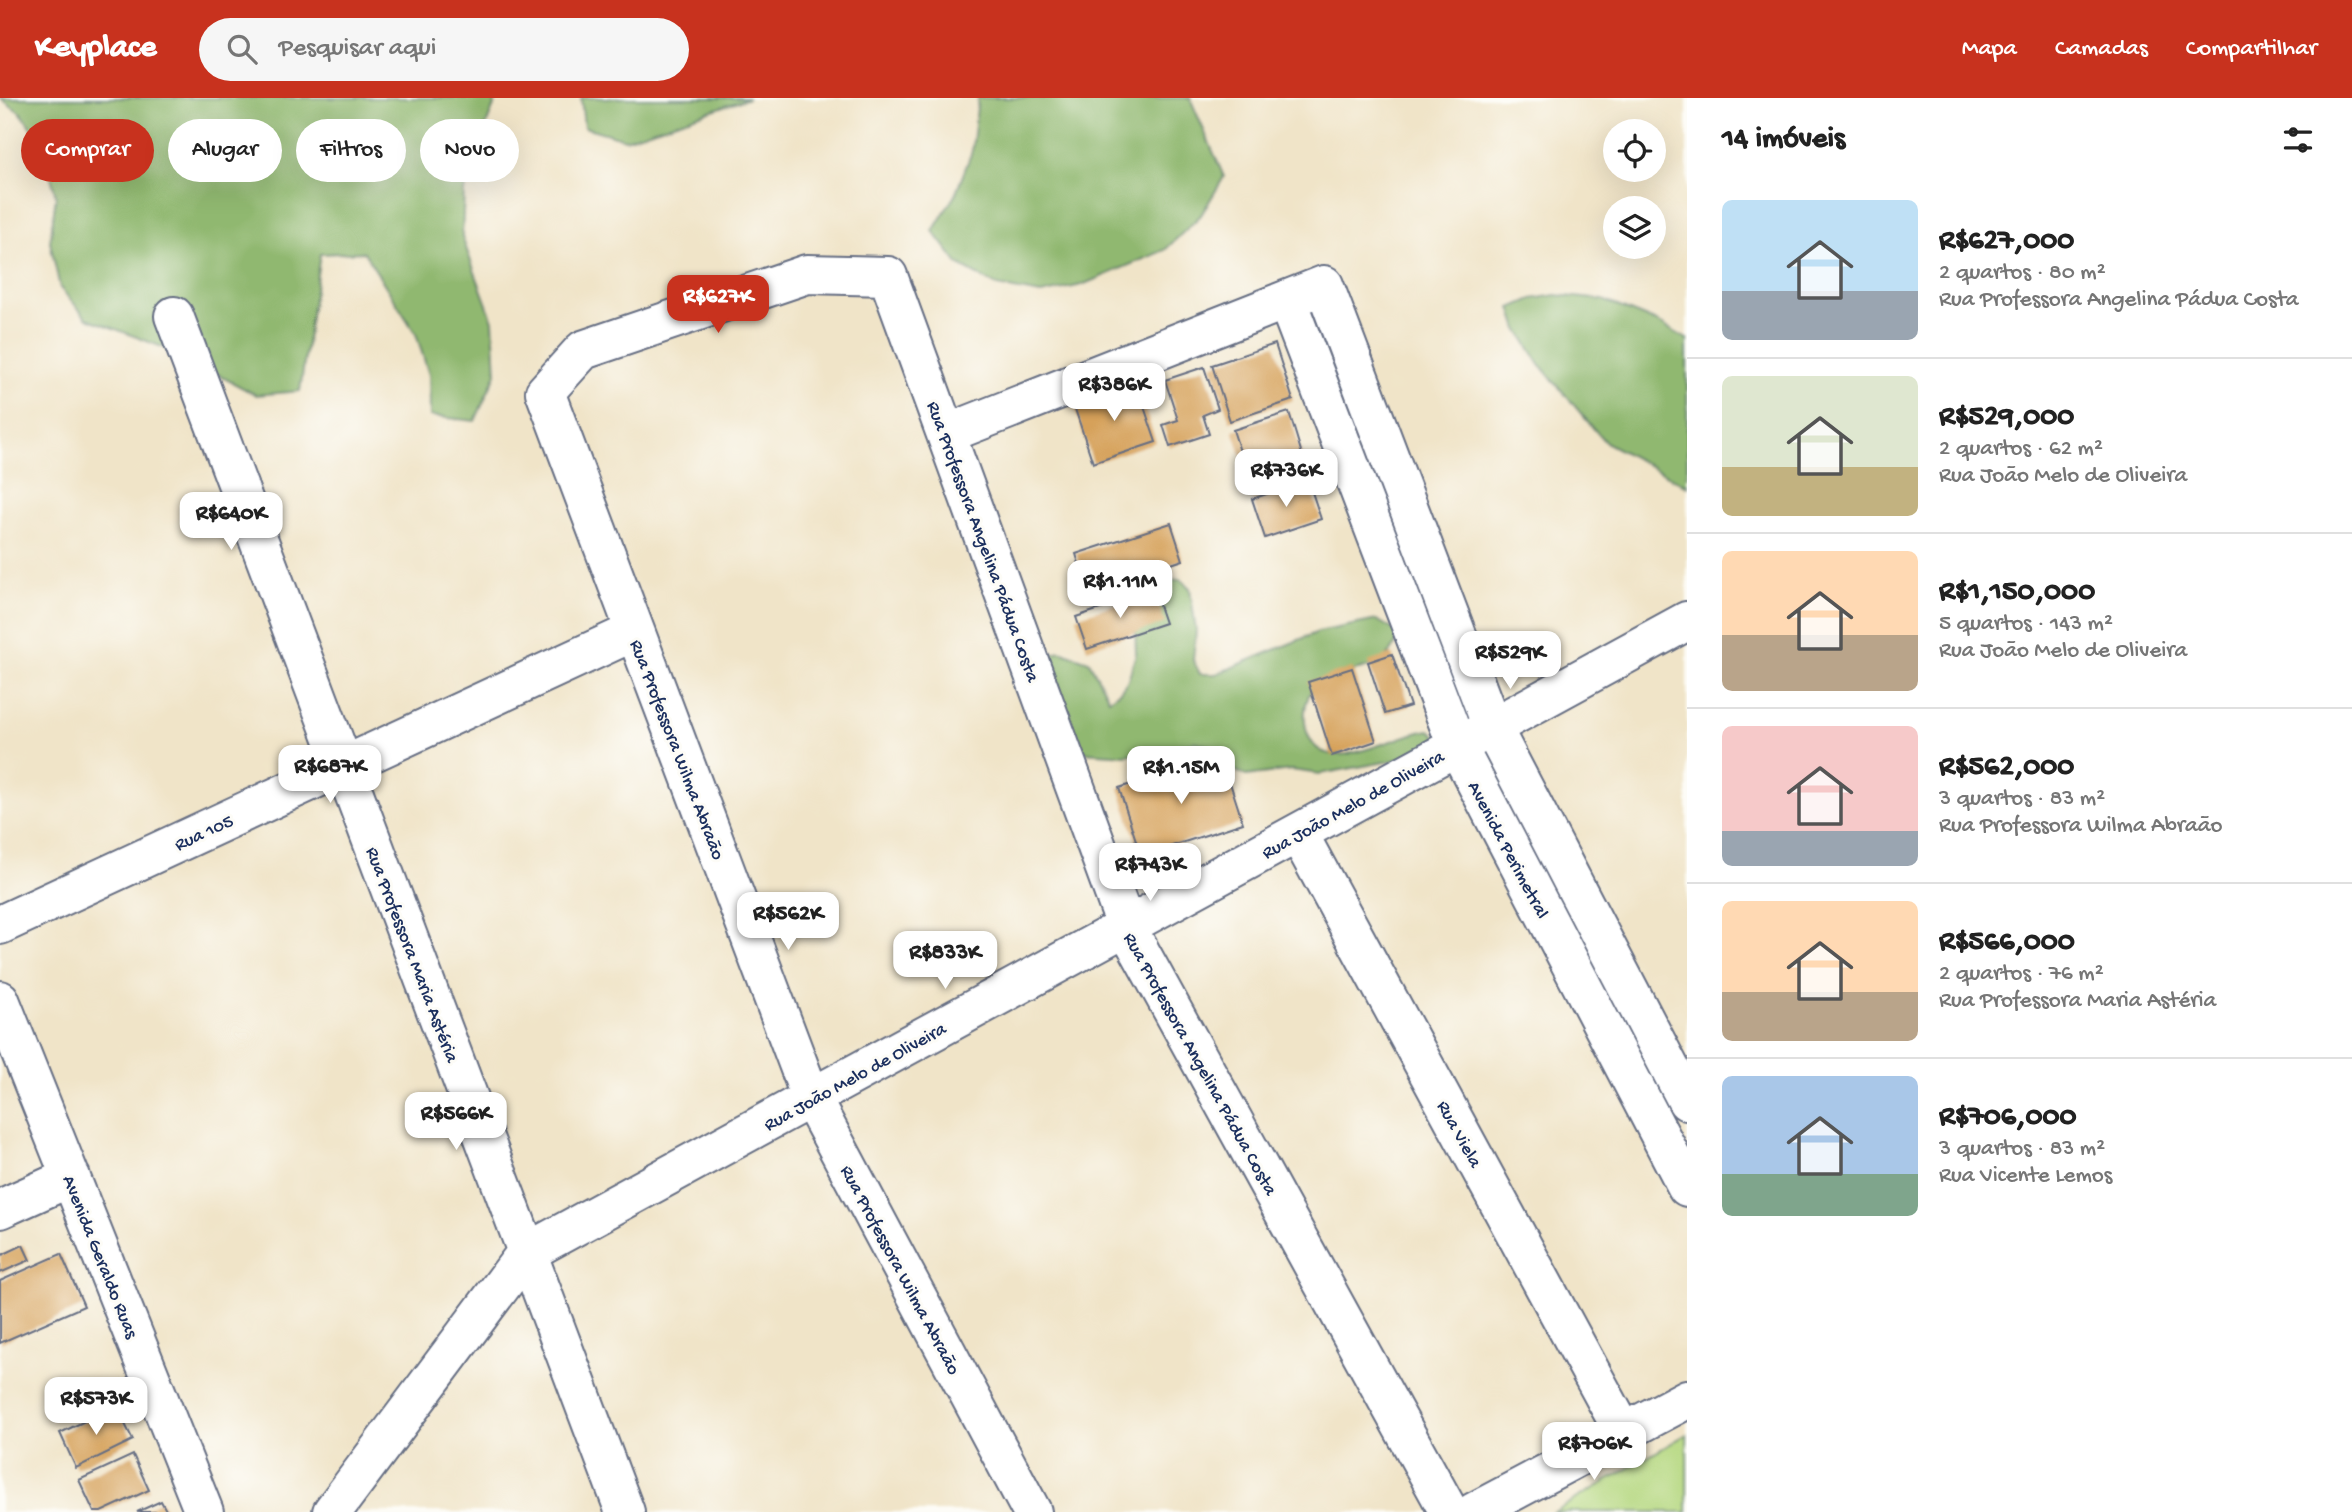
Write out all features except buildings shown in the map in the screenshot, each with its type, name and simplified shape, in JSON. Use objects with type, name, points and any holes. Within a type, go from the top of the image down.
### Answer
[{"type":"street","name":"Rua Professora Wilma Abraão","points":[[888,276],[807,274],[794,278],[583,350],[545,392],[811,1098],[1032,1512]]},
{"type":"street","name":"Rua Professora Angelina Pádua Costa","points":[[888,276],[1126,926],[1449,1512]]},
{"type":"street","name":"Avenida Perimetral","points":[[1687,1101],[1492,727],[1324,285],[1287,301],[1457,746],[1687,1187]]},
{"type":"street","points":[[946,434],[1287,301]]},
{"type":"street","name":"Rua Professora Maria Astéria","points":[[174,316],[625,1512]]},
{"type":"street","name":"Rua João Melo de Oliveira","points":[[332,1512],[526,1253],[1687,621]]},
{"type":"street","name":"Rua 105","points":[[0,925],[635,631]]},
{"type":"street","name":"Rua Viela","points":[[1298,833],[1624,1433]]},
{"type":"street","name":"Avenida Geraldo Ruas","points":[[0,1000],[205,1512]]},
{"type":"street","points":[[0,1209],[71,1177]]},
{"type":"street","points":[[1474,1512],[1687,1399]]},
{"type":"green space","points":[[0,98],[497,98],[488,119],[420,119],[420,182],[467,182],[462,237],[493,321],[496,374],[475,421],[430,416],[429,375],[416,334],[364,252],[320,254],[300,391],[256,395],[175,352],[87,318],[60,288],[50,242],[56,196],[52,182],[154,182],[154,119],[25,119]]},
{"type":"green space","points":[[581,98],[749,98],[625,139],[584,127]]},
{"type":"green space","points":[[978,98],[1190,98],[1224,177],[1201,215],[1165,250],[1082,285],[1041,294],[997,286],[959,265],[933,231],[956,193],[972,151]]},
{"type":"green space","points":[[1556,295],[1603,300],[1659,323],[1687,339],[1687,486],[1605,442],[1540,365],[1518,329],[1511,308],[1532,299]]},
{"type":"green space","points":[[1180,579],[1190,588],[1196,631],[1193,660],[1200,674],[1216,674],[1318,632],[1377,620],[1399,633],[1394,647],[1377,664],[1333,676],[1314,687],[1309,696],[1305,718],[1310,740],[1317,748],[1326,753],[1349,754],[1430,730],[1440,739],[1418,756],[1320,774],[1291,770],[1246,776],[1234,770],[1209,746],[1196,742],[1126,755],[1084,752],[1064,724],[1043,668],[1047,656],[1060,651],[1089,661],[1109,699],[1120,691],[1128,680],[1136,654],[1135,623],[1150,597],[1166,582]]},
{"type":"green space","points":[[1687,1434],[1687,1512],[1554,1512]]}]
